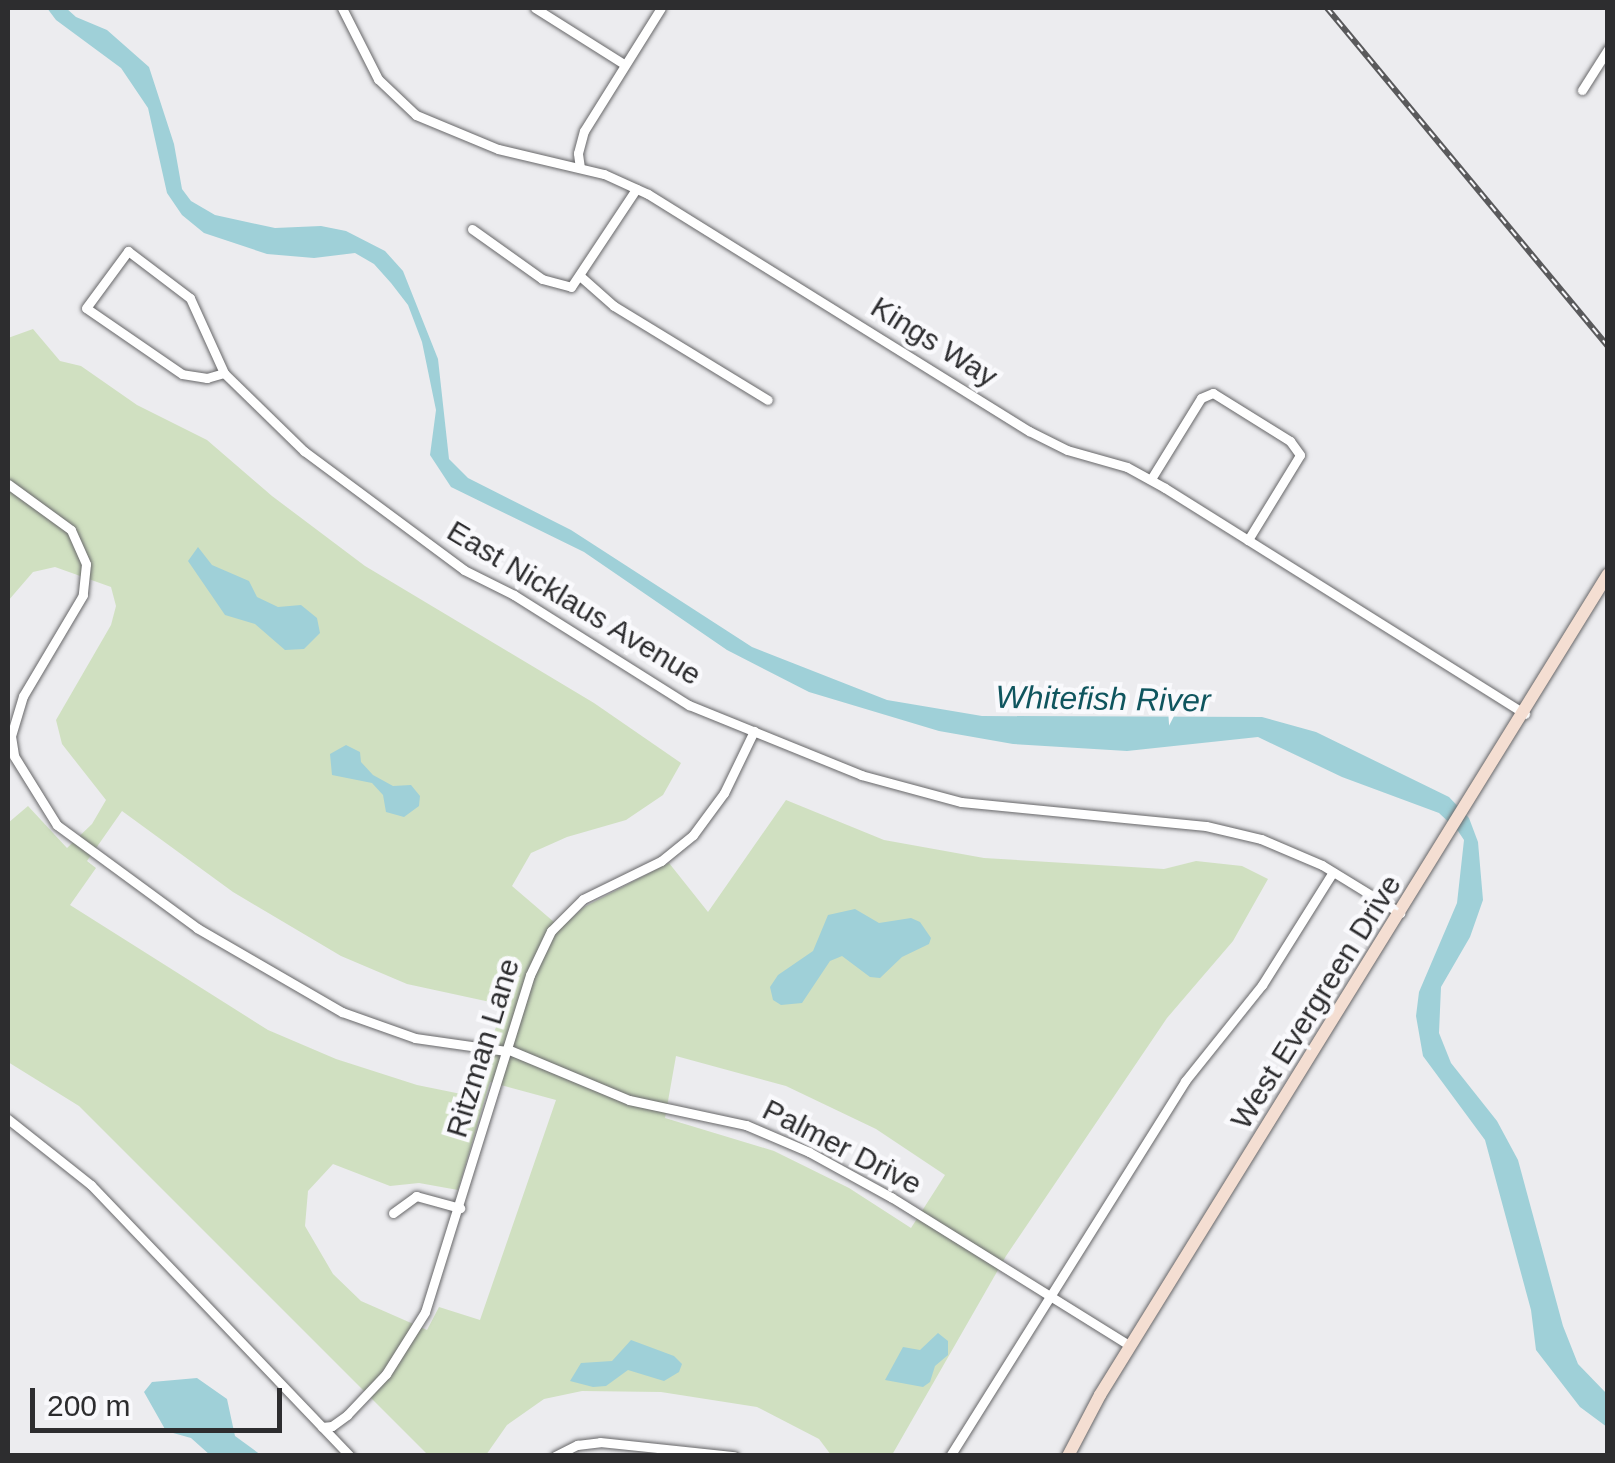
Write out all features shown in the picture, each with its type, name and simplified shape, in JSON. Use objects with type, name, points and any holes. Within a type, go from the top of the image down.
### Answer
[{"type":"street","name":"Kings Way","points":[[342,8],[378,80],[407,109],[498,150],[580,168],[636,189],[1029,430],[1067,450],[1117,463],[1150,479],[1525,714]]},
{"type":"street","points":[[535,8],[624,64]]},
{"type":"street","points":[[580,168],[581,138],[662,8]]},
{"type":"street","points":[[1582,90],[1608,49]]},
{"type":"street","points":[[472,229],[552,284],[571,288],[636,189]]},
{"type":"street","name":"East Nicklaus Avenue","points":[[224,372],[207,378],[182,374],[86,308],[128,252],[190,298],[224,372],[304,451],[464,570],[514,596],[669,694],[861,775],[930,794],[1004,809],[1206,826],[1288,848],[1400,913]]},
{"type":"street","points":[[580,276],[614,306],[768,400]]},
{"type":"street","points":[[1150,479],[1201,398],[1213,393],[1290,441],[1300,455],[1248,540]]},
{"type":"street","name":"Palmer Drive","points":[[8,484],[71,530],[82,549],[87,572],[80,602],[14,713],[14,756],[57,825],[197,928],[292,986],[367,1023],[415,1038],[507,1050],[629,1100],[725,1119],[794,1145],[890,1197],[1130,1346]]},
{"type":"street","name":"West Evergreen Drive","points":[[1068,1456],[1130,1346],[1525,714],[1608,574]]},
{"type":"street","name":"Ritzman Lane","points":[[322,1427],[332,1426],[356,1405],[410,1339],[433,1292],[530,975],[552,932],[583,900],[661,861],[692,835],[724,793],[754,731]]},
{"type":"street","points":[[950,1456],[1185,1080],[1262,986],[1333,872]]},
{"type":"street","points":[[8,1118],[91,1184],[350,1456]]},
{"type":"street","points":[[393,1213],[416,1196],[460,1208]]},
{"type":"street","points":[[555,1456],[577,1445],[600,1442],[734,1456]]},
{"type":"green space","points":[[33,329],[60,361],[81,366],[137,405],[207,440],[272,496],[365,566],[594,703],[681,763],[663,795],[626,820],[567,837],[531,853],[512,886],[561,928],[584,907],[669,863],[708,912],[786,800],[884,840],[984,858],[1164,869],[1196,861],[1242,866],[1268,879],[1233,941],[1167,1018],[1006,1256],[892,1455],[831,1455],[819,1439],[757,1407],[661,1392],[582,1391],[544,1399],[507,1425],[486,1455],[428,1455],[79,1106],[8,1062],[8,823],[28,806],[67,848],[92,824],[106,800],[62,744],[56,720],[111,625],[116,606],[111,587],[55,567],[33,572],[8,601],[8,338]],"holes":[[[122,811],[233,892],[341,956],[407,984],[504,1005],[471,1096],[417,1085],[336,1059],[268,1030],[70,905],[96,868],[87,861]],[[676,1056],[786,1086],[876,1129],[945,1175],[911,1228],[849,1188],[774,1151],[665,1118]],[[490,1082],[556,1100],[480,1320],[439,1307],[427,1330],[361,1301],[333,1274],[305,1226],[308,1191],[333,1164],[390,1186],[419,1183],[458,1190]]]},
{"type":"water","points":[[47,8],[66,8],[76,17],[107,30],[149,67],[174,144],[182,189],[191,201],[215,215],[275,228],[321,226],[346,231],[385,251],[403,271],[438,359],[449,459],[468,478],[571,530],[752,647],[887,700],[982,716],[1262,717],[1316,732],[1449,797],[1469,818],[1478,842],[1483,900],[1470,937],[1441,987],[1439,1033],[1451,1063],[1497,1121],[1518,1160],[1563,1326],[1578,1364],[1607,1394],[1607,1427],[1580,1407],[1536,1350],[1531,1310],[1485,1140],[1423,1056],[1416,1016],[1419,992],[1457,903],[1464,840],[1439,813],[1342,777],[1258,737],[1127,751],[1013,744],[939,731],[809,692],[727,650],[584,552],[451,487],[430,455],[436,410],[422,342],[408,305],[391,283],[374,264],[355,253],[314,258],[267,254],[204,233],[182,215],[167,193],[148,108],[121,68],[56,20]]},
{"type":"water","points":[[198,547],[212,565],[249,581],[257,597],[278,607],[301,605],[317,618],[320,633],[304,649],[285,650],[255,624],[225,615],[188,561]]},
{"type":"water","points":[[346,745],[360,752],[361,762],[373,775],[393,786],[411,785],[420,796],[419,806],[404,817],[386,812],[383,795],[372,783],[332,775],[330,754]]},
{"type":"water","points":[[855,909],[879,923],[911,918],[920,922],[931,938],[929,944],[902,957],[880,978],[870,977],[842,956],[830,961],[802,1003],[781,1005],[773,1000],[770,987],[778,975],[813,951],[828,915]]},
{"type":"water","points":[[938,1333],[948,1341],[948,1355],[935,1366],[930,1382],[923,1387],[885,1380],[903,1347],[920,1350]]},
{"type":"water","points":[[631,1340],[674,1356],[682,1364],[679,1372],[664,1381],[628,1370],[606,1386],[570,1381],[581,1363],[612,1361]]},
{"type":"water","points":[[197,1378],[227,1399],[235,1436],[261,1455],[210,1455],[191,1438],[166,1431],[144,1392],[152,1382]]},
{"type":"railway","points":[[1327,8],[1608,347]]},
{"type":"water label","name":"Whitefish River","points":[[1103,699]]}]
